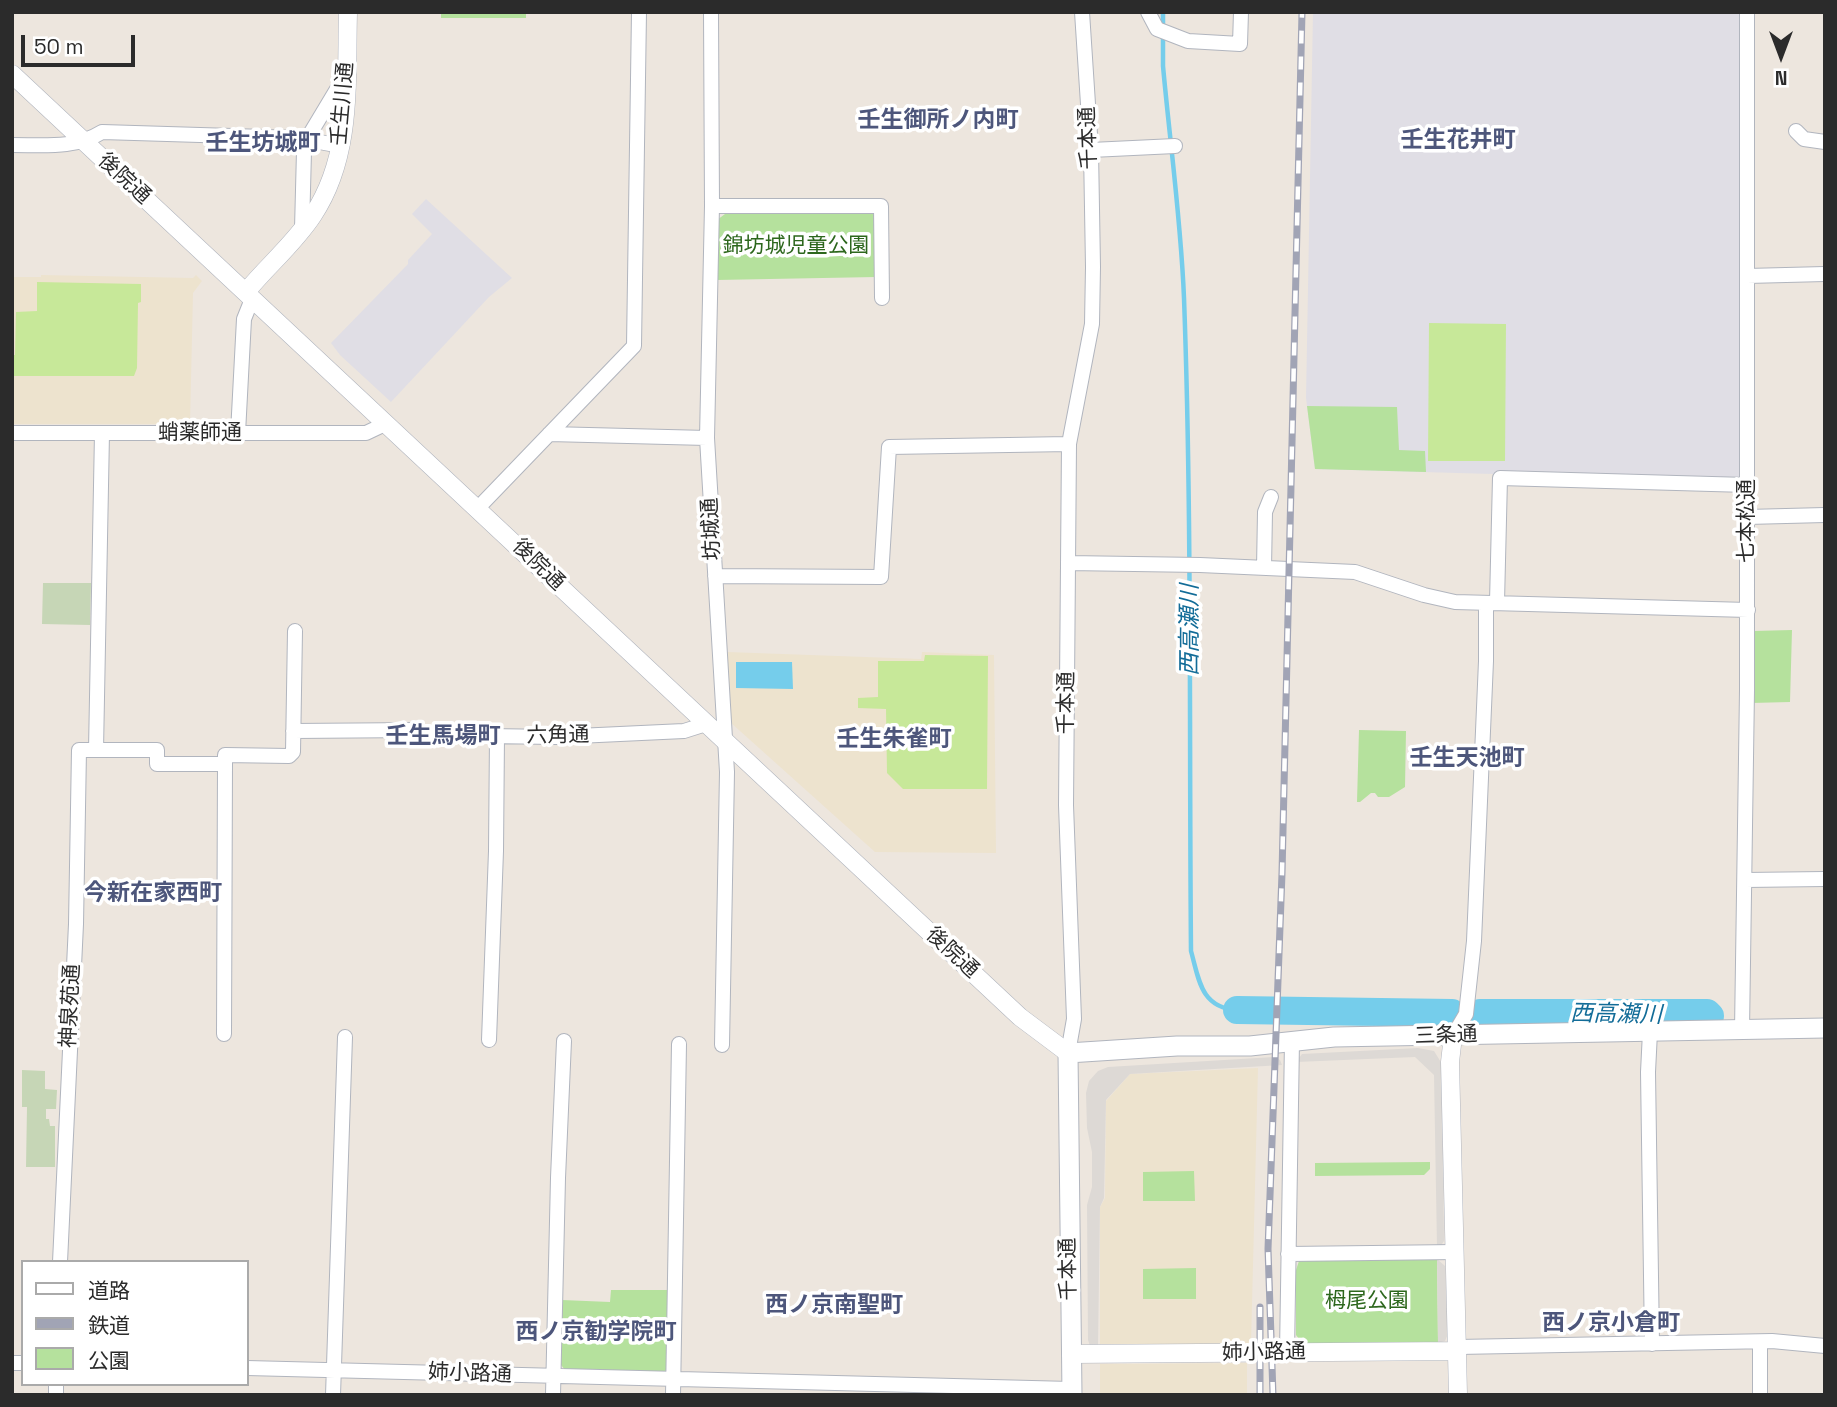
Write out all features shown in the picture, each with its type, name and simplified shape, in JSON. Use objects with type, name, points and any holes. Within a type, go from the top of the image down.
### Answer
[{"type":"main road","name":"三条通","points":[[1068,1053],[1177,1046],[1250,1046],[1334,1037],[1825,1028]]},
{"type":"main road","name":"千本通","points":[[1068,1053],[1071,1392]]},
{"type":"street","name":"壬生川通","points":[[249,295],[313,216],[325,194],[345,125],[348,12]]},
{"type":"street","points":[[478,508],[634,346],[639,12]]},
{"type":"street","name":"坊城通","points":[[711,12],[712,206],[707,438],[727,772],[722,1045]]},
{"type":"street","name":"千本通","points":[[1068,1053],[1074,1019],[1066,804],[1069,444],[1092,324],[1091,150],[1082,12]]},
{"type":"street","points":[[1148,12],[1164,32],[1188,41],[1240,44],[1241,12]]},
{"type":"street","name":"七本松通","points":[[1742,1030],[1748,610],[1747,12]]},
{"type":"street","name":"後院通","points":[[12,74],[1020,1017],[1068,1053]]},
{"type":"street","points":[[302,229],[304,151],[307,139],[346,74]]},
{"type":"street","points":[[1796,131],[1804,139],[1825,142]]},
{"type":"street","points":[[12,145],[66,145],[84,141],[102,132],[307,139],[341,146]]},
{"type":"street","points":[[1091,150],[1175,146]]},
{"type":"street","points":[[712,206],[881,206],[883,298]]},
{"type":"street","points":[[1747,276],[1825,274]]},
{"type":"street","points":[[238,433],[244,319],[249,295]]},
{"type":"street","name":"蛸薬師通","points":[[12,433],[366,433],[385,424]]},
{"type":"street","points":[[102,433],[96,750],[157,750],[157,764],[225,764]]},
{"type":"street","points":[[548,434],[707,438]]},
{"type":"street","points":[[715,576],[881,577],[889,447],[1069,444]]},
{"type":"street","points":[[1458,1395],[1457,1252],[1450,1062],[1452,1036],[1466,1014],[1474,941],[1486,661],[1500,478],[1747,485]]},
{"type":"street","points":[[1264,568],[1265,512],[1271,497]]},
{"type":"street","points":[[1747,517],[1825,515]]},
{"type":"street","points":[[1068,563],[1191,564],[1355,572],[1440,599],[1492,603],[1748,610]]},
{"type":"street","points":[[224,1034],[225,755],[289,756],[293,752],[295,631]]},
{"type":"street","name":"六角通","points":[[293,731],[418,730],[419,735],[556,737],[684,731],[706,724]]},
{"type":"street","points":[[489,1040],[497,736]]},
{"type":"street","name":"神泉苑通","points":[[60,1260],[76,925],[79,750],[96,750]]},
{"type":"street","points":[[1745,880],[1825,879]]},
{"type":"street","points":[[1650,1032],[1648,1142],[1652,1344]]},
{"type":"street","points":[[333,1395],[345,1037]]},
{"type":"street","points":[[553,1395],[564,1041]]},
{"type":"street","points":[[1287,1352],[1292,1041]]},
{"type":"street","points":[[673,1395],[679,1044]]},
{"type":"street","points":[[1288,1254],[1457,1252]]},
{"type":"street","points":[[1760,1342],[1760,1395]]},
{"type":"street","name":"姉小路通","points":[[1071,1354],[1760,1342],[1825,1346]]},
{"type":"street","name":"姉小路通","points":[[248,1368],[1071,1392]]},
{"type":"shaded area","points":[[1313,12],[1742,12],[1742,481],[1315,469],[1306,398]]},
{"type":"shaded area","points":[[426,199],[512,278],[489,297],[391,402],[340,355],[331,343],[408,264],[408,260],[432,234],[412,214]]},
{"type":"shaded area","points":[[41,275],[193,278],[196,275],[202,281],[193,293],[190,424],[12,424],[12,277]]},
{"type":"shaded area","points":[[727,652],[921,659],[922,652],[994,655],[996,853],[875,852],[730,722]]},
{"type":"shaded area","points":[[1418,1048],[1434,1051],[1442,1064],[1444,1241],[1440,1247],[1437,1247],[1434,1075],[1415,1057],[1296,1062],[1302,1054]]},
{"type":"shaded area","points":[[1274,1057],[1280,1060],[1282,1065],[1130,1074],[1106,1100],[1104,1198],[1100,1207],[1098,1347],[1090,1346],[1087,1205],[1092,1187],[1092,1152],[1087,1128],[1086,1093],[1089,1081],[1098,1071],[1108,1067]]},
{"type":"shaded area","points":[[1258,1068],[1251,1344],[1100,1344],[1100,1207],[1105,1198],[1106,1101],[1130,1074]]},
{"type":"shaded area","points":[[1437,1259],[1445,1266],[1448,1334],[1445,1341],[1438,1343]]},
{"type":"shaded area","points":[[1247,1363],[1247,1395],[1100,1395],[1100,1364]]},
{"type":"green space","points":[[441,12],[526,12],[526,18],[441,18]]},
{"type":"green space","name":"錦坊城児童公園","points":[[872,212],[877,220],[876,277],[716,280],[717,220],[725,214]]},
{"type":"green space","points":[[37,282],[141,284],[137,368],[134,376],[12,376],[16,312],[37,311]]},
{"type":"green space","points":[[1429,323],[1506,324],[1505,461],[1428,461]]},
{"type":"green space","points":[[1307,406],[1397,407],[1399,450],[1425,451],[1426,472],[1315,469]]},
{"type":"green space","points":[[43,583],[91,583],[90,625],[42,624]]},
{"type":"green space","points":[[1792,630],[1790,702],[1751,703],[1753,631]]},
{"type":"green space","points":[[925,655],[988,656],[987,789],[903,789],[887,773],[886,709],[858,708],[858,698],[878,697],[878,661],[924,661]]},
{"type":"green space","points":[[1359,730],[1406,731],[1405,787],[1389,797],[1378,797],[1371,793],[1357,802]]},
{"type":"green space","points":[[22,1070],[45,1071],[45,1089],[57,1090],[56,1109],[46,1109],[46,1119],[49,1119],[50,1126],[55,1126],[55,1167],[26,1167],[27,1107],[22,1107]]},
{"type":"green space","points":[[1430,1162],[1430,1169],[1424,1175],[1315,1176],[1315,1163]]},
{"type":"green space","points":[[1194,1171],[1195,1201],[1143,1201],[1143,1172]]},
{"type":"green space","name":"栂尾公園","points":[[1437,1259],[1438,1343],[1302,1343],[1296,1335],[1296,1270],[1299,1261]]},
{"type":"green space","points":[[1196,1268],[1196,1299],[1143,1299],[1143,1269]]},
{"type":"green space","points":[[611,1290],[670,1290],[669,1367],[664,1372],[566,1371],[561,1365],[562,1300],[610,1302]]},
{"type":"water","points":[[736,662],[792,662],[793,689],[736,688]]},
{"type":"waterway","name":"西高瀬川","points":[[1163,12],[1163,27]]},
{"type":"waterway","name":"西高瀬川","points":[[1163,35],[1163,66],[1183,269],[1187,380],[1191,951],[1200,982],[1209,998],[1225,1008],[1237,1010]]},
{"type":"waterway","name":"西高瀬川","points":[[1237,1010],[1452,1013]]},
{"type":"waterway","name":"西高瀬川","points":[[1480,1013],[1707,1013],[1710,1016]]},
{"type":"railway","points":[[1273,1395],[1268,1249],[1282,873],[1302,12]]},
{"type":"railway","points":[[1260,1307],[1260,1395]]},
{"type":"district","name":"壬生御所ノ内町","points":[[938,121]]},
{"type":"district","name":"壬生花井町","points":[[1458,141]]},
{"type":"district","name":"壬生坊城町","points":[[263,144]]},
{"type":"district","name":"壬生馬場町","points":[[443,737]]},
{"type":"district","name":"壬生朱雀町","points":[[894,740]]},
{"type":"district","name":"壬生天池町","points":[[1467,759]]},
{"type":"district","name":"今新在家西町","points":[[153,894]]},
{"type":"district","name":"西ノ京南聖町","points":[[834,1306]]},
{"type":"district","name":"西ノ京小倉町","points":[[1611,1324]]},
{"type":"district","name":"西ノ京勧学院町","points":[[596,1333]]}]
